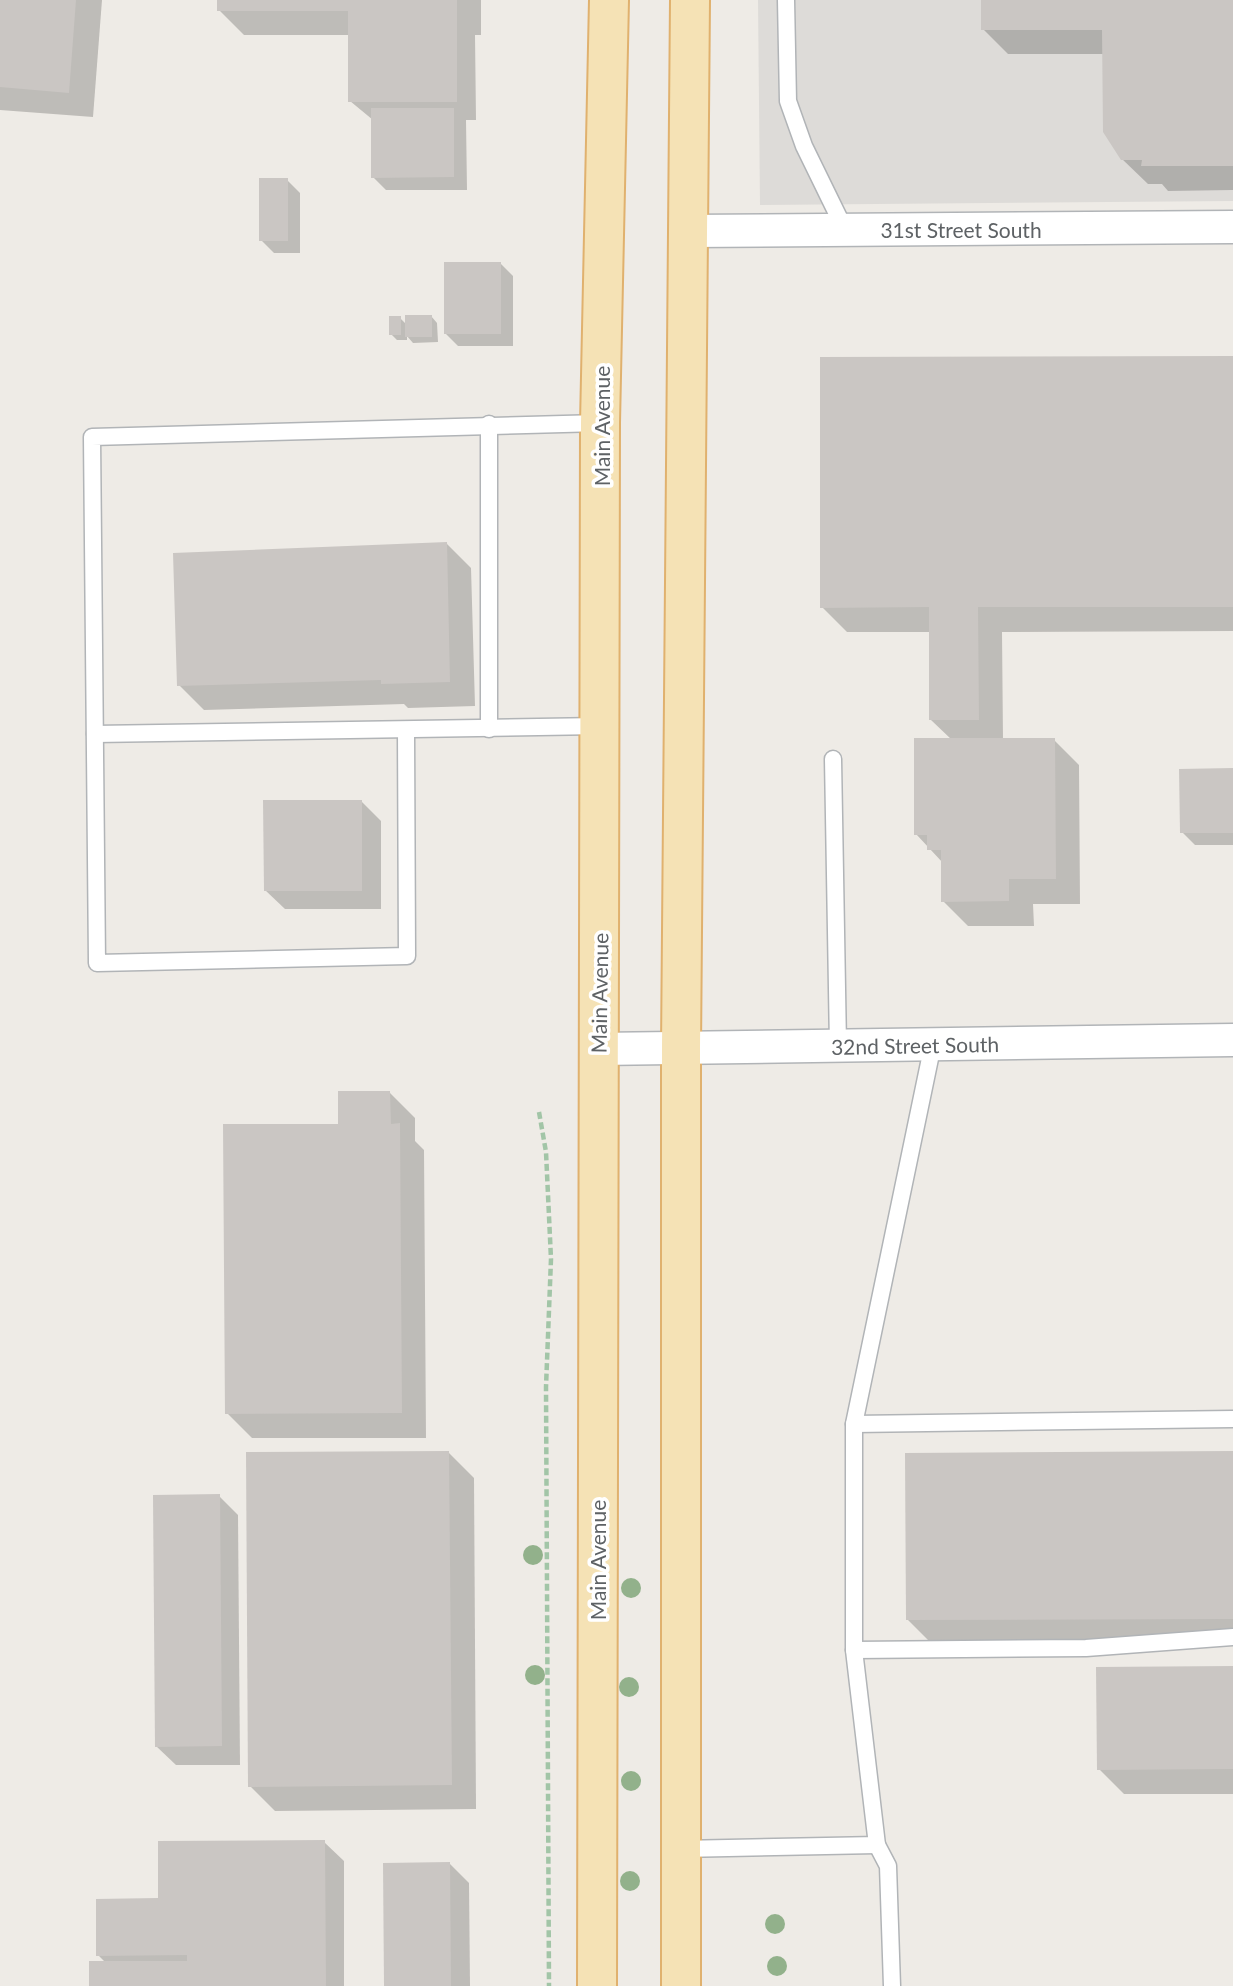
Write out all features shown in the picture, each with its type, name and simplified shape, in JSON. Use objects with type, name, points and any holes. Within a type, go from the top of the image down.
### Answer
[{"type":"main road","name":"Main Avenue","points":[[597,1986],[598,1049],[602,726],[600,423],[609,0]]},
{"type":"main road","points":[[667,0],[689,161]]},
{"type":"main road","points":[[681,1986],[681,1048],[690,0]]},
{"type":"street","name":"31st Street South","points":[[689,231],[1233,227]]},
{"type":"street","name":"32nd Street South","points":[[598,1049],[1233,1040]]},
{"type":"lane","points":[[786,0],[788,101],[804,146],[845,230]]},
{"type":"lane","points":[[406,732],[407,956],[97,963],[92,437],[600,423]]},
{"type":"lane","points":[[489,424],[489,729]]},
{"type":"lane","points":[[94,734],[406,732],[602,726]]},
{"type":"lane","points":[[833,759],[838,1046]]},
{"type":"lane","points":[[892,1986],[888,1866],[877,1845],[854,1650],[854,1424],[933,1044]]},
{"type":"lane","points":[[854,1424],[1233,1419]]},
{"type":"lane","points":[[854,1650],[1086,1648],[1233,1637]]},
{"type":"lane","points":[[680,1849],[877,1845]]},
{"type":"path","points":[[539,1112],[546,1152],[551,1259],[546,1387],[549,1986]]},
{"type":"shaded area","points":[[758,0],[1233,0],[1233,201],[760,205]]},
{"type":"building","points":[[0,0],[76,0],[69,93],[0,87]]},
{"type":"building","points":[[217,0],[457,0],[457,102],[348,102],[348,11],[217,11]]},
{"type":"building","points":[[981,0],[1233,0],[1233,166],[1141,166],[1142,160],[1121,160],[1103,132],[1102,30],[981,30]]},
{"type":"building","points":[[371,108],[454,108],[454,177],[371,178]]},
{"type":"building","points":[[259,178],[288,178],[288,241],[259,241]]},
{"type":"building","points":[[444,262],[501,262],[501,334],[444,334]]},
{"type":"building","points":[[405,315],[432,315],[432,337],[405,337]]},
{"type":"building","points":[[389,316],[401,316],[401,335],[389,335]]},
{"type":"building","points":[[1233,356],[1233,607],[978,607],[979,720],[929,720],[929,607],[820,608],[820,357]]},
{"type":"building","points":[[447,542],[450,682],[381,684],[381,680],[177,686],[173,553]]},
{"type":"building","points":[[914,738],[1055,738],[1056,879],[1009,879],[1009,901],[941,902],[941,850],[927,850],[927,835],[914,835]]},
{"type":"building","points":[[1233,768],[1233,833],[1180,833],[1179,769]]},
{"type":"building","points":[[263,800],[362,800],[362,891],[264,891]]},
{"type":"building","points":[[338,1091],[390,1091],[391,1124],[400,1123],[402,1413],[225,1414],[223,1124],[338,1124]]},
{"type":"building","points":[[449,1451],[452,1785],[248,1787],[246,1452]]},
{"type":"building","points":[[1233,1451],[1233,1619],[906,1620],[905,1453]]},
{"type":"building","points":[[220,1494],[222,1746],[155,1747],[153,1495]]},
{"type":"building","points":[[1233,1666],[1233,1769],[1097,1770],[1096,1667]]},
{"type":"building","points":[[325,1840],[326,1986],[89,1986],[89,1961],[187,1961],[187,1955],[96,1956],[96,1899],[158,1898],[158,1841]]},
{"type":"building","points":[[450,1862],[451,1986],[384,1986],[383,1863]]}]
